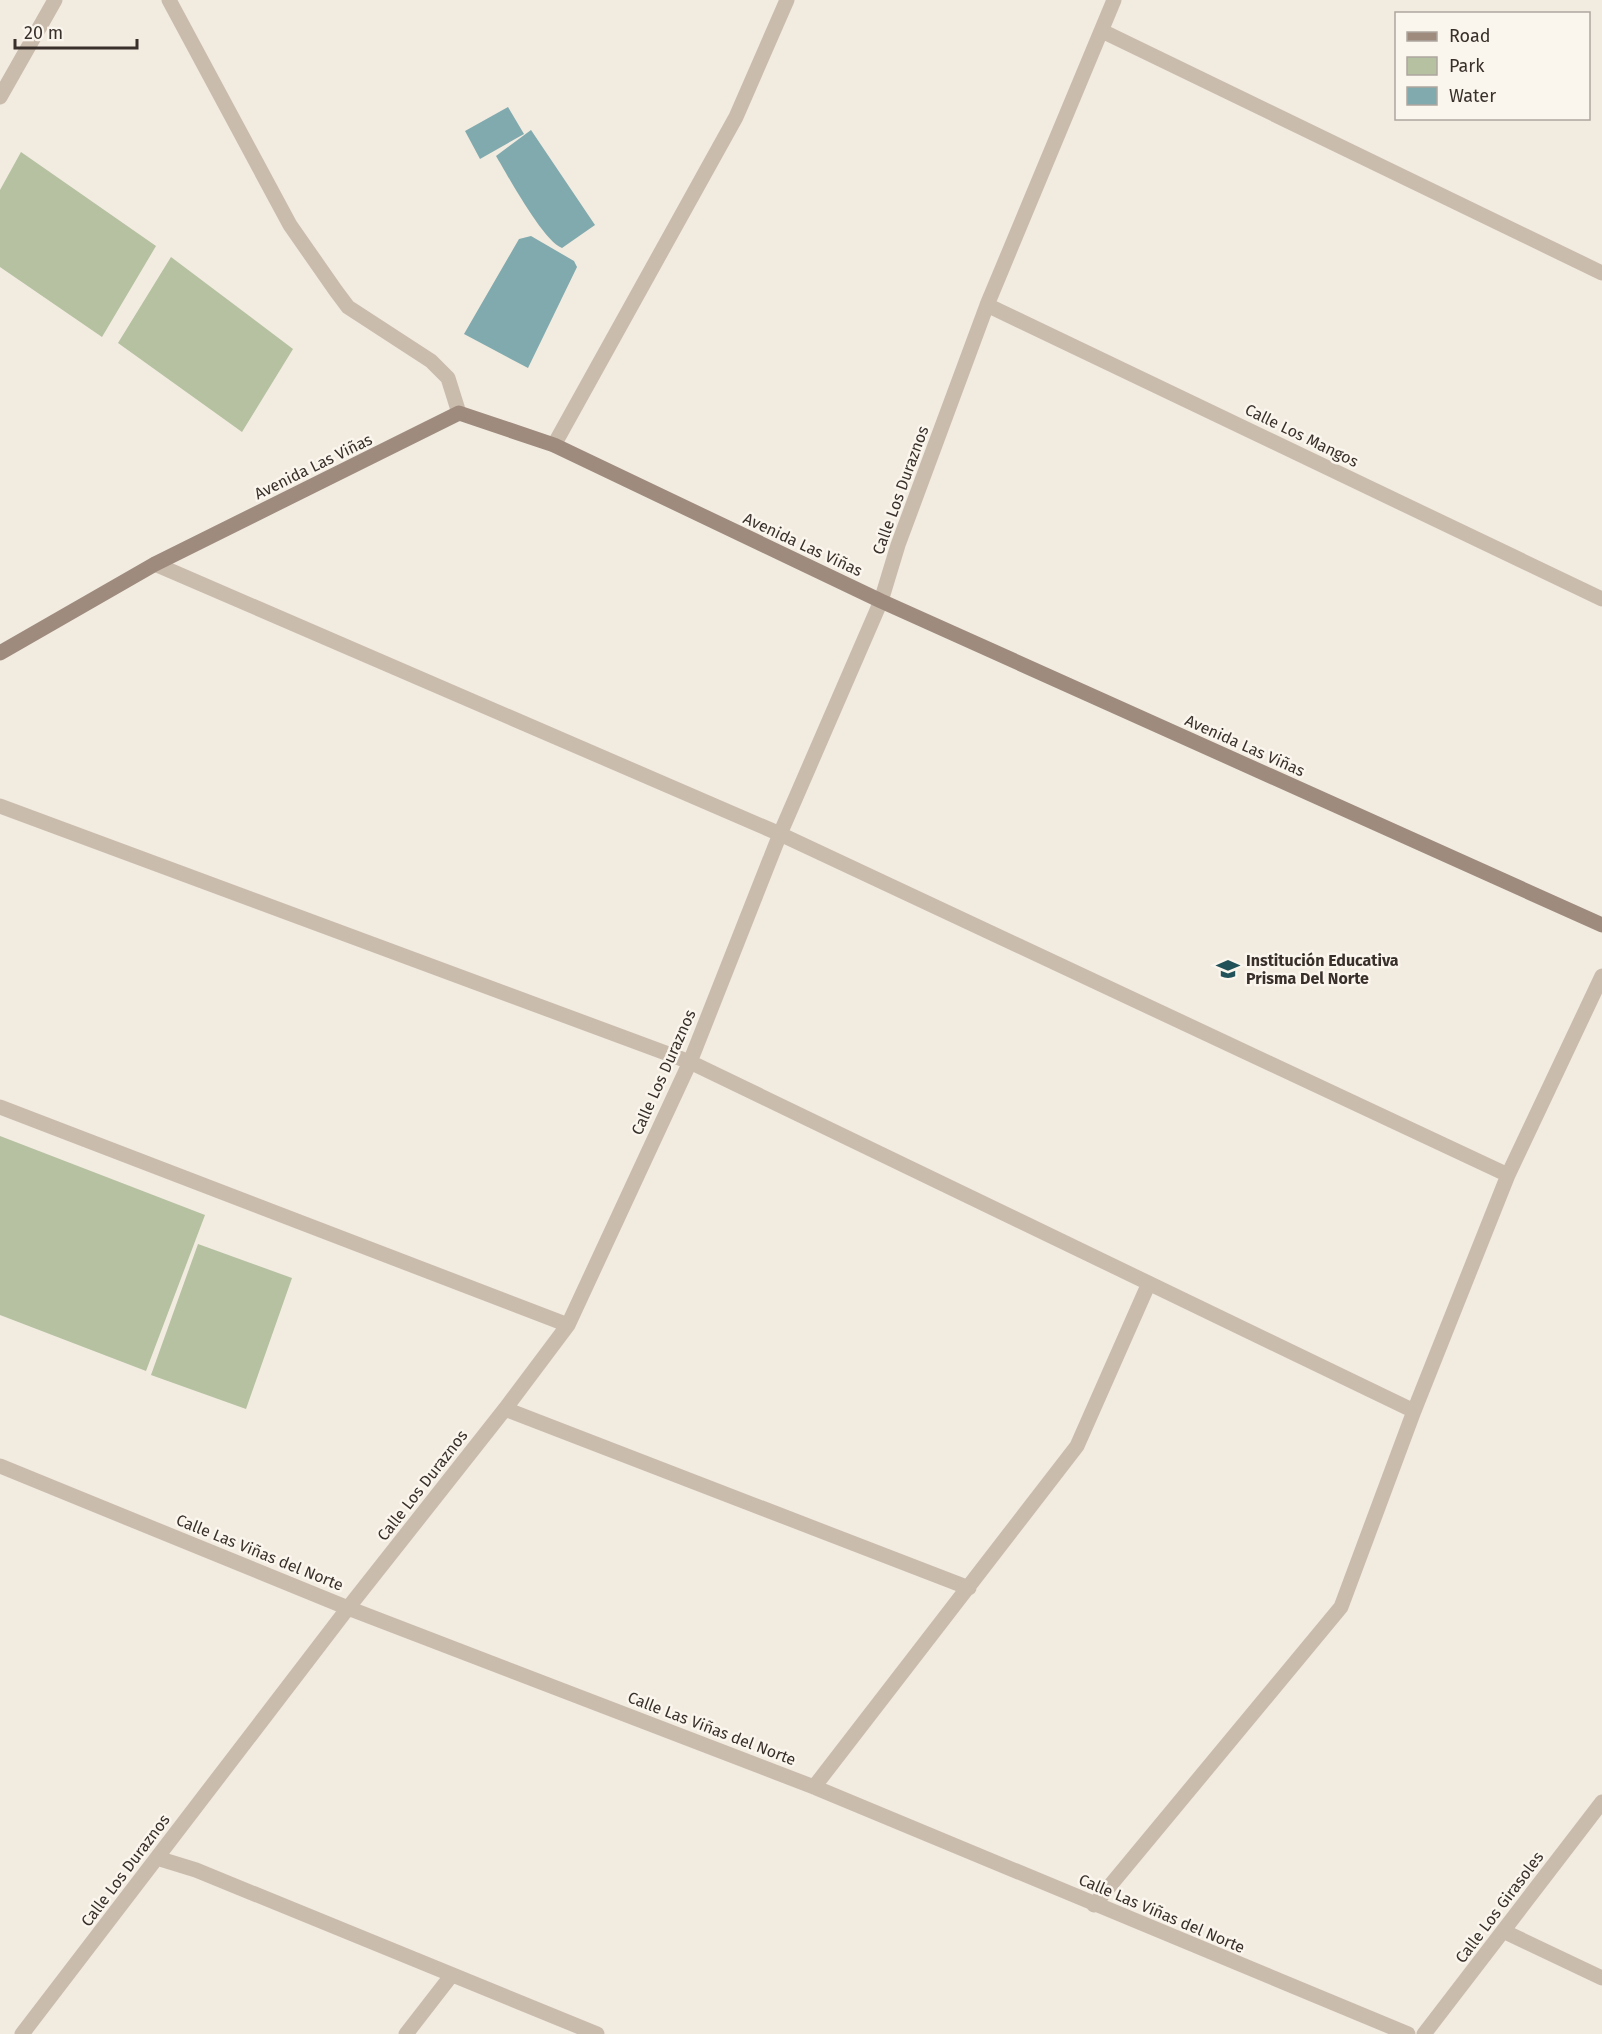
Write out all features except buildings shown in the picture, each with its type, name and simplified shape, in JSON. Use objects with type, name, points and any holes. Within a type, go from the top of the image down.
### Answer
[{"type":"street","points":[[0,97],[7,70],[55,0]]},
{"type":"street","points":[[169,0],[291,225],[330,282],[348,307],[431,361],[448,378],[459,413]]},
{"type":"street","points":[[554,445],[736,117],[787,0]]},
{"type":"street","name":"Calle Los Duraznos","points":[[22,2034],[568,1325],[690,1062],[780,834],[881,601],[898,545],[987,305],[1114,0]]},
{"type":"street","points":[[1102,30],[1602,273]]},
{"type":"street","name":"Calle Los Mangos","points":[[987,305],[1602,598]]},
{"type":"street","name":"Avenida Las Viñas","points":[[0,652],[155,564],[459,413],[554,445],[881,601],[1602,925]]},
{"type":"street","points":[[155,564],[780,834],[1508,1174]]},
{"type":"street","points":[[0,806],[690,1062],[1414,1411]]},
{"type":"street","points":[[1094,1905],[1341,1607],[1414,1411],[1508,1174],[1602,976]]},
{"type":"street","points":[[0,1107],[568,1325]]},
{"type":"street","points":[[814,1787],[1077,1446],[1149,1283]]},
{"type":"street","points":[[505,1409],[969,1588]]},
{"type":"street","name":"Calle Las Viñas del Norte","points":[[0,1466],[348,1608],[814,1787],[1408,2034]]},
{"type":"street","name":"Calle Los Girasoles","points":[[1424,2034],[1602,1802]]},
{"type":"street","points":[[157,1858],[196,1870],[597,2034]]},
{"type":"street","points":[[1503,1931],[1602,1978]]},
{"type":"street","points":[[406,2034],[452,1976]]},
{"type":"green space","points":[[21,152],[156,246],[102,337],[0,267],[0,190]]},
{"type":"green space","points":[[171,257],[293,349],[242,432],[118,343]]},
{"type":"green space","points":[[0,1136],[205,1215],[146,1371],[0,1315]]},
{"type":"green space","points":[[198,1244],[292,1278],[246,1409],[151,1375]]},
{"type":"water","points":[[508,107],[524,134],[480,159],[465,131]]},
{"type":"water","points":[[531,130],[595,225],[562,248],[554,243],[536,221],[496,156]]},
{"type":"water","points":[[531,236],[574,261],[577,267],[528,368],[464,334],[519,239]]},
{"type":"place","name":"Institución Educativa Prisma Del Norte","points":[[1228,969]]}]
